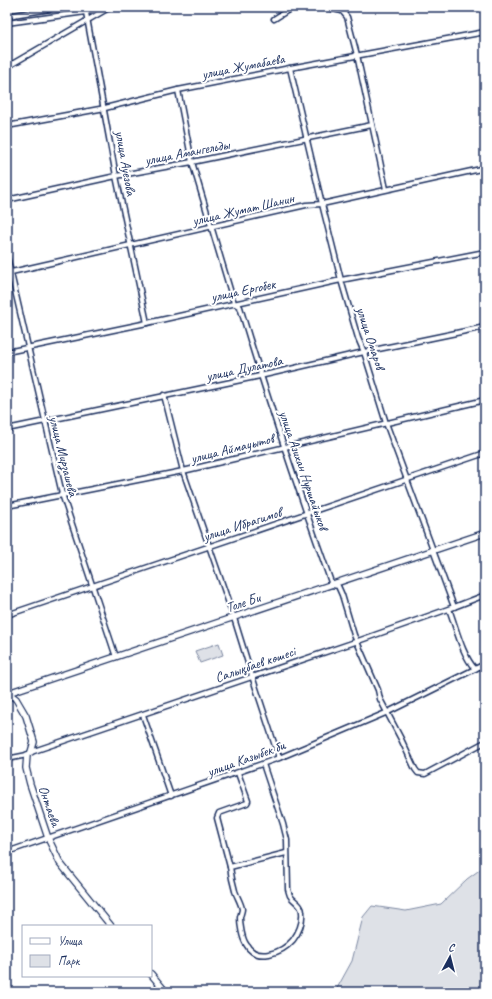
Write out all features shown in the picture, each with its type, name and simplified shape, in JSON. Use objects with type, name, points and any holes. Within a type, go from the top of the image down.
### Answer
[{"type":"main road","name":"Толе Би","points":[[8,693],[485,533]]},
{"type":"main road","name":"Онтаева","points":[[8,693],[16,699],[26,716],[34,742],[29,753],[26,768],[48,838],[60,863],[110,925]]},
{"type":"main road","points":[[152,975],[166,992]]},
{"type":"street","points":[[7,16],[62,7]]},
{"type":"street","name":"улица Ауезова","points":[[85,7],[116,176],[147,323]]},
{"type":"street","points":[[274,19],[293,7]]},
{"type":"street","points":[[324,7],[342,11],[347,16],[386,189]]},
{"type":"street","points":[[7,22],[107,9],[7,67]]},
{"type":"street","name":"улица Жумабаева","points":[[7,126],[104,108],[178,90],[485,32]]},
{"type":"street","name":"улица Омаров","points":[[290,68],[322,204],[358,338],[364,352],[386,423],[454,607]]},
{"type":"street","name":"улица Азихан Нуршайыков","points":[[178,90],[192,162],[234,303],[240,307],[283,447],[332,585],[338,586],[342,595],[354,635],[358,641],[380,698],[414,769],[418,772],[425,774],[485,742]]},
{"type":"street","name":"улица Амангельды","points":[[7,200],[116,176],[372,125]]},
{"type":"street","name":"улица Жумат Шанин","points":[[9,273],[306,205],[322,204],[485,168]]},
{"type":"street","name":"улица Ергобек","points":[[7,352],[342,280],[485,252]]},
{"type":"street","name":"улица Мирзашева","points":[[7,256],[9,273],[29,347],[44,421],[62,494],[116,657]]},
{"type":"street","name":"улица Дулатова","points":[[7,429],[485,327]]},
{"type":"street","points":[[164,395],[183,471],[234,618],[279,758]]},
{"type":"street","name":"улица Аймауытов","points":[[7,506],[183,471],[485,400]]},
{"type":"street","name":"улица Ибрагимов","points":[[7,615],[485,453]]},
{"type":"street","name":"Салықбаев көшесі","points":[[7,759],[143,715],[252,676],[358,641],[485,595]]},
{"type":"street","points":[[449,609],[463,648],[471,665],[475,669]]},
{"type":"street","name":"улица Казыбек би","points":[[7,852],[279,758],[388,712],[485,664]]},
{"type":"street","points":[[143,715],[171,796]]},
{"type":"street","points":[[238,773],[248,799],[247,803],[219,813],[217,818],[235,890],[242,909],[240,917],[241,931],[246,945],[257,954],[263,955],[274,953],[285,948],[294,940],[301,923],[302,911],[290,896],[288,889],[286,853],[287,840],[263,764]]},
{"type":"street","points":[[230,867],[286,853]]},
{"type":"green space","points":[[219,643],[223,655],[200,663],[195,651]]},
{"type":"green space","points":[[485,866],[485,992],[335,992],[352,961],[363,917],[372,906],[406,911],[441,904],[467,879]]}]
